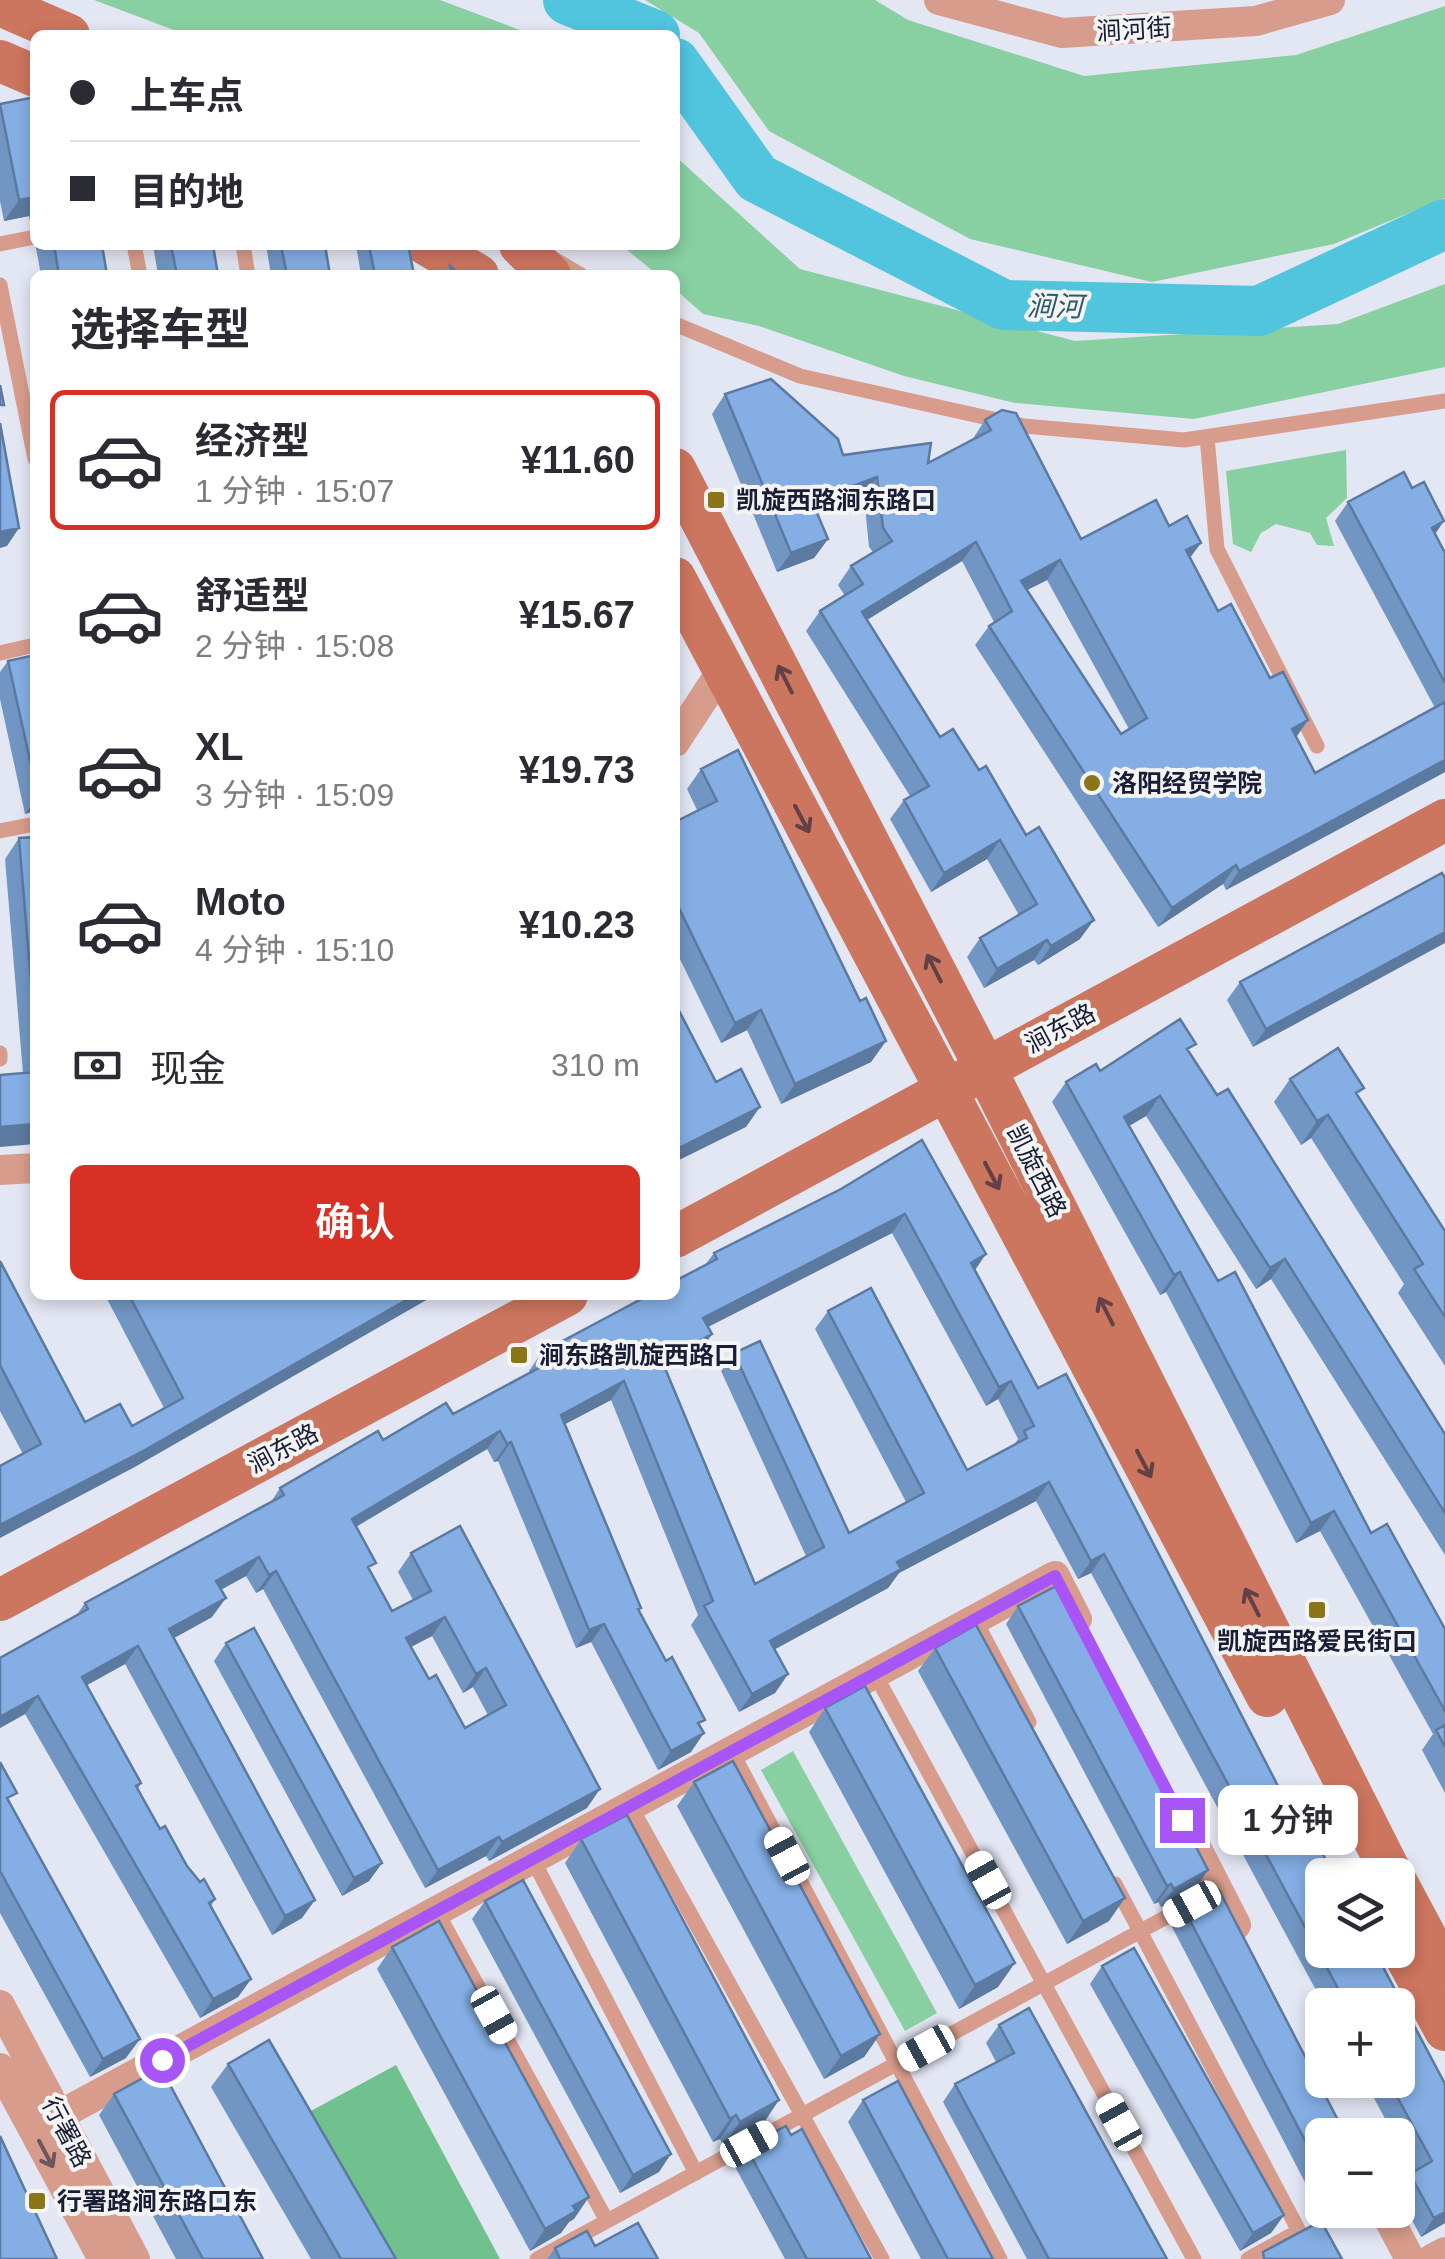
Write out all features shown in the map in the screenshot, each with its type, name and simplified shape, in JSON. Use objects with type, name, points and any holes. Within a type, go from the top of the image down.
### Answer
[{"type":"main road","points":[[0,6],[57,30]]},
{"type":"main road","points":[[0,61],[30,74]]},
{"type":"main road","points":[[435,250],[469,270]]},
{"type":"main road","points":[[525,250],[545,270]]},
{"type":"main road","name":"凯旋西路","points":[[680,479],[982,1061],[1383,1858]]},
{"type":"main road","name":"凯旋西路","points":[[680,587],[1353,1858]]},
{"type":"main road","name":"涧东路","points":[[680,1233],[1445,802]]},
{"type":"main road","name":"涧东路","points":[[982,1061],[1445,820]]},
{"type":"main road","name":"涧东路","points":[[680,1215],[942,1083]]},
{"type":"main road","name":"涧东路","points":[[0,1581],[522,1300]]},
{"type":"main road","name":"涧东路","points":[[0,1600],[557,1300]]},
{"type":"main road","points":[[1415,1916],[1445,1972]]},
{"type":"main road","points":[[1412,1968],[1445,2030]]},
{"type":"street","name":"涧河街","points":[[939,0],[1062,33],[1256,21],[1330,0]]},
{"type":"street","points":[[680,734],[723,669]]},
{"type":"street","points":[[0,1170],[30,1168]]},
{"type":"street","points":[[58,2116],[1055,1576],[1091,1646]]},
{"type":"street","points":[[1172,1802],[1254,1960]]},
{"type":"street","name":"行署路","points":[[0,2005],[136,2259]]},
{"type":"street","name":"行署路","points":[[0,2068],[102,2259]]},
{"type":"street","points":[[1394,2228],[1410,2259]]},
{"type":"street","points":[[1432,2259],[1445,2252]]},
{"type":"lane","points":[[0,244],[30,238]]},
{"type":"lane","points":[[540,250],[573,270]]},
{"type":"lane","points":[[0,285],[30,434]]},
{"type":"lane","points":[[680,326],[800,376],[1024,426],[1184,440],[1445,402]]},
{"type":"lane","points":[[1208,437],[1217,549],[1317,746]]},
{"type":"lane","points":[[0,652],[30,646]]},
{"type":"lane","points":[[0,832],[30,825]]},
{"type":"lane","points":[[975,1620],[1039,1741]]},
{"type":"lane","points":[[875,1674],[1194,2259]]},
{"type":"lane","points":[[732,1752],[1000,2259]]},
{"type":"lane","points":[[631,1807],[882,2259]]},
{"type":"lane","points":[[533,1860],[696,2173]]},
{"type":"lane","points":[[1103,1862],[1300,2230],[1248,2259]]},
{"type":"lane","points":[[537,2259],[1218,1889]]},
{"type":"lane","points":[[437,1912],[607,2221]]},
{"type":"green space","points":[[94,0],[440,0],[520,30],[174,30]]},
{"type":"green space","points":[[645,0],[875,0],[908,20],[1084,76],[1296,55],[1445,6],[1445,198],[1334,244],[1152,282],[970,239],[769,131],[699,33]]},
{"type":"green space","points":[[680,161],[800,269],[1075,341],[1338,324],[1445,284],[1445,367],[1194,419],[1015,403],[904,376],[759,326],[703,314],[680,293],[680,270],[652,270],[627,250],[680,250]]},
{"type":"green space","points":[[1346,450],[1347,498],[1326,518],[1334,546],[1317,545],[1310,533],[1276,524],[1261,533],[1251,552],[1233,544],[1226,471]]},
{"type":"green space","points":[[793,1751],[937,2013],[905,2031],[761,1770]]},
{"type":"green space","points":[[396,2065],[500,2259],[388,2259],[309,2112]]},
{"type":"building","points":[[30,98],[30,198],[19,200],[0,104]]},
{"type":"building","points":[[55,250],[103,250],[106,270],[58,270]]},
{"type":"building","points":[[172,250],[214,250],[217,270],[176,270]]},
{"type":"building","points":[[282,250],[326,250],[329,270],[286,270]]},
{"type":"building","points":[[370,250],[409,250],[413,270],[374,270]]},
{"type":"building","points":[[771,379],[838,439],[843,455],[931,443],[928,463],[991,430],[985,420],[1002,410],[1016,413],[1081,539],[1156,500],[1169,526],[1187,516],[1201,543],[1186,550],[1218,611],[1231,604],[1270,678],[1283,672],[1308,720],[1292,729],[1315,773],[1445,702],[1445,760],[1239,871],[1236,865],[1172,908],[989,626],[1012,611],[976,542],[862,612],[940,737],[953,729],[979,770],[986,766],[1026,835],[1039,827],[1094,920],[1051,946],[1047,940],[997,969],[980,938],[1037,904],[1000,840],[944,873],[904,800],[929,786],[820,611],[863,584],[851,566],[892,541],[883,528],[877,477],[812,501],[828,539],[791,553],[725,394]],"holes":[[[1060,560],[1147,718],[1121,734],[1021,581]]]},
{"type":"building","points":[[0,423],[19,528],[0,532]]},
{"type":"building","points":[[1404,472],[1412,488],[1424,482],[1444,521],[1432,528],[1445,553],[1445,683],[1348,502]]},
{"type":"building","points":[[30,656],[30,760],[8,661]]},
{"type":"building","points":[[738,750],[860,1001],[866,998],[886,1041],[795,1084],[761,1010],[735,1023],[680,910],[680,820],[717,801],[701,769]]},
{"type":"building","points":[[30,837],[30,970],[19,838]]},
{"type":"building","points":[[1442,873],[1445,932],[1266,1029],[1240,982]]},
{"type":"building","points":[[680,1013],[716,1082],[741,1069],[760,1107],[680,1147]]},
{"type":"building","points":[[1180,1019],[1196,1044],[1187,1049],[1217,1095],[1228,1089],[1445,1434],[1445,1513],[1285,1259],[1270,1268],[1160,1096],[1124,1117],[1218,1281],[1235,1272],[1371,1533],[1387,1524],[1445,1629],[1445,1711],[1334,1511],[1311,1523],[1180,1272],[1174,1275],[1066,1082],[1096,1064],[1100,1071]]},
{"type":"building","points":[[1338,1048],[1364,1088],[1356,1093],[1445,1231],[1445,1317],[1414,1269],[1423,1264],[1328,1115],[1317,1121],[1290,1079]]},
{"type":"building","points":[[30,1072],[30,1124],[0,1127],[0,1075]]},
{"type":"building","points":[[922,1140],[986,1254],[971,1263],[1038,1388],[1066,1374],[1297,1823],[1304,1819],[1325,1858],[1305,1858],[1305,1927],[1104,1554],[1091,1561],[1049,1482],[897,1562],[901,1569],[770,1641],[788,1674],[752,1694],[704,1606],[713,1601],[624,1381],[561,1415],[641,1608],[638,1609],[666,1661],[672,1657],[705,1720],[698,1723],[704,1733],[671,1751],[604,1624],[589,1630],[511,1442],[507,1444],[500,1431],[352,1519],[376,1563],[368,1567],[392,1611],[431,1591],[411,1553],[460,1526],[600,1789],[502,1842],[499,1837],[438,1870],[276,1571],[269,1575],[259,1557],[216,1581],[226,1598],[169,1629],[315,1900],[285,1916],[138,1646],[82,1677],[141,1783],[136,1786],[160,1829],[165,1826],[187,1866],[200,1882],[204,1879],[215,1899],[209,1903],[251,1979],[213,1999],[38,1696],[0,1717],[0,1658],[88,1609],[85,1603],[284,1495],[280,1488],[378,1431],[383,1440],[446,1403],[453,1414],[548,1363],[542,1352],[640,1300],[680,1300],[680,1278],[717,1259],[714,1253],[841,1189]],"holes":[[[905,1214],[999,1387],[1011,1381],[1034,1426],[1024,1431],[1027,1438],[967,1470],[871,1288],[828,1311],[924,1493],[849,1533],[760,1341],[734,1353],[824,1547],[755,1584],[662,1361],[712,1334],[703,1318]],[[445,1617],[476,1674],[486,1668],[506,1705],[465,1728],[436,1675],[429,1679],[406,1638]]]},
{"type":"building","points":[[0,1261],[85,1422],[120,1404],[132,1426],[183,1398],[132,1300],[406,1300],[145,1450],[0,1525],[0,1466],[41,1444],[0,1365]]},
{"type":"building","points":[[1060,1584],[1208,1870],[1174,1889],[1171,1884],[1167,1886],[1018,1606]]},
{"type":"building","points":[[976,1625],[1125,1898],[1083,1921],[935,1648]]},
{"type":"building","points":[[254,1628],[382,1863],[354,1878],[226,1643]]},
{"type":"building","points":[[865,1686],[1015,1963],[975,1985],[825,1708]]},
{"type":"building","points":[[1445,1725],[1445,1747],[1436,1730]]},
{"type":"building","points":[[733,1761],[880,2034],[841,2056],[694,1782]]},
{"type":"building","points":[[0,1762],[17,1793],[7,1798],[140,2039],[103,2059],[0,1871]]},
{"type":"building","points":[[627,1815],[779,2100],[740,2122],[736,2115],[730,2119],[581,1839]]},
{"type":"building","points":[[523,1880],[671,2154],[633,2175],[485,1901]]},
{"type":"building","points":[[1219,1890],[1305,2056],[1305,2098],[1327,2098],[1337,2118],[1305,2118],[1305,2140],[1184,1909]]},
{"type":"building","points":[[439,1921],[589,2197],[573,2206],[576,2211],[545,2229],[392,1947]]},
{"type":"building","points":[[1134,1948],[1284,2215],[1253,2233],[1102,1966]]},
{"type":"building","points":[[1327,1968],[1384,1968],[1394,1988],[1338,1988]]},
{"type":"building","points":[[1029,2008],[1167,2259],[1049,2259],[955,2084],[1014,2053],[999,2025]]},
{"type":"building","points":[[1415,2027],[1445,2084],[1445,2212],[1434,2218],[1415,2183],[1415,2171],[1432,2161],[1415,2130],[1415,2118],[1409,2118],[1398,2098],[1415,2098]]},
{"type":"building","points":[[269,2040],[396,2259],[341,2259],[228,2064]]},
{"type":"building","points":[[161,2068],[263,2259],[203,2259],[114,2094]]},
{"type":"building","points":[[898,2081],[993,2259],[948,2259],[863,2100]]},
{"type":"building","points":[[786,2126],[791,2135],[802,2129],[871,2259],[807,2259],[746,2147]]},
{"type":"building","points":[[0,2136],[57,2259],[0,2259]]},
{"type":"building","points":[[638,2223],[658,2259],[560,2259],[555,2248],[587,2231],[595,2246]]},
{"type":"building","points":[[1308,2228],[1325,2228],[1342,2259],[1264,2259],[1263,2252]]},
{"type":"waterway","name":"涧河","points":[[568,0],[643,30]]},
{"type":"waterway","name":"涧河","points":[[680,70],[757,178],[1004,305],[1259,311],[1445,224]]},
{"type":"place","name":"凯旋西路涧东路口","points":[[716,500]]},
{"type":"place","name":"洛阳经贸学院","points":[[1092,783]]},
{"type":"place","name":"涧东路凯旋西路口","points":[[519,1355]]},
{"type":"place","name":"凯旋西路爱民街口","points":[[1317,1610]]},
{"type":"place","name":"行署路涧东路口东","points":[[37,2201]]},
{"type":"route","points":[[162,2060],[1055,1576],[1182,1820]]}]
